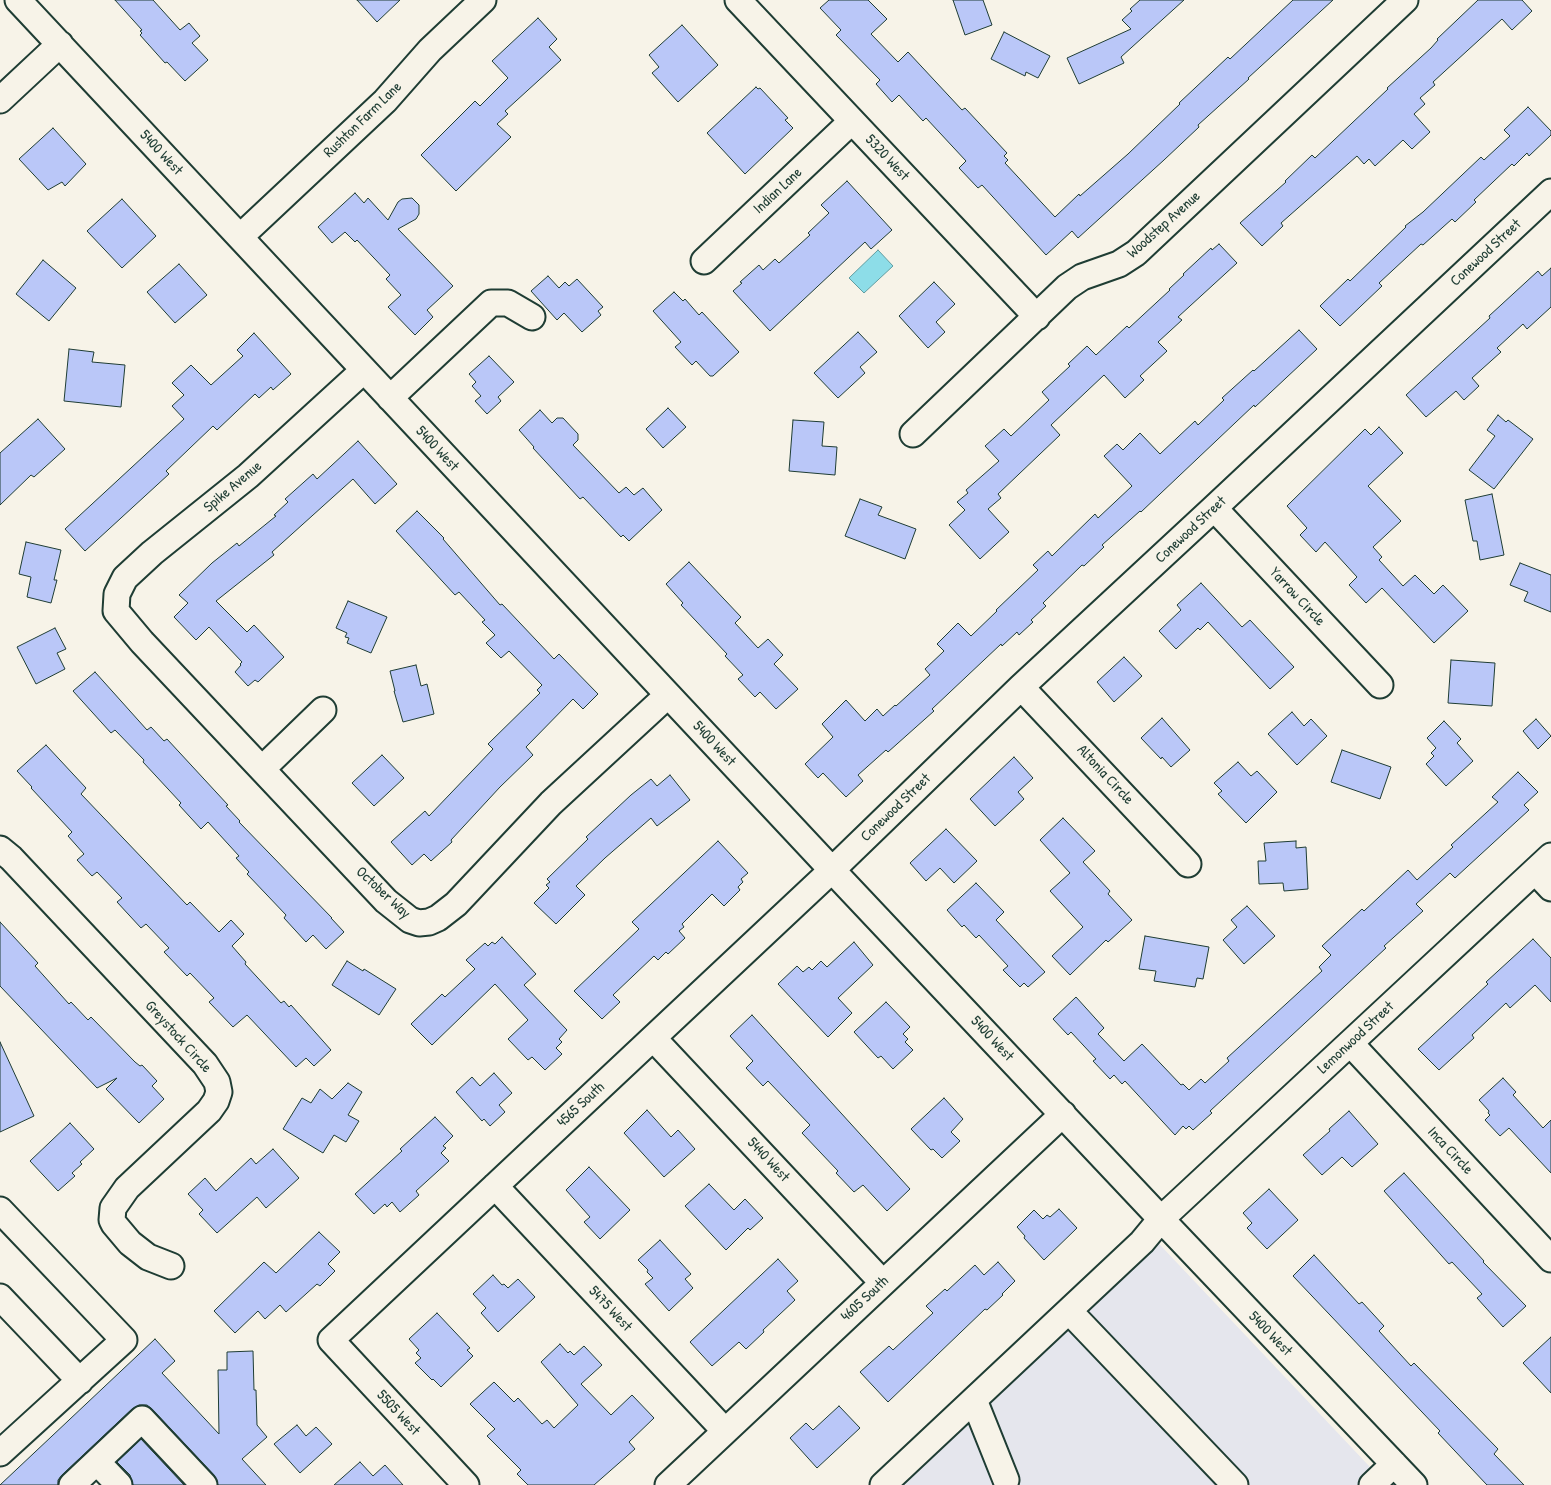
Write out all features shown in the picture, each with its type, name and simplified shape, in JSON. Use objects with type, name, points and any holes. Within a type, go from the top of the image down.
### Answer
[{"type":"street","name":"5400 West","points":[[18,0],[1161,1220],[1414,1485]]},
{"type":"street","name":"Rushton Farm Lane","points":[[240,237],[385,101],[430,50],[483,0]]},
{"type":"street","name":"5320 West","points":[[738,0],[1037,317]]},
{"type":"street","name":"Woodstep Avenue","points":[[913,434],[1076,281],[1082,277],[1119,264],[1136,253],[1405,0]]},
{"type":"street","points":[[0,100],[60,44]]},
{"type":"street","name":"Indian Lane","points":[[704,261],[852,121]]},
{"type":"street","name":"Conewood Street","points":[[832,870],[1021,686],[1551,192]]},
{"type":"street","points":[[390,398],[491,304],[508,303],[532,317]]},
{"type":"street","name":"Spike Avenue","points":[[116,611],[120,586],[131,572],[174,534],[248,476],[364,370]]},
{"type":"street","name":"Yarrow Circle","points":[[1214,508],[1380,685]]},
{"type":"street","name":"October Way","points":[[116,611],[142,642],[394,908],[410,920],[419,923],[429,922],[438,918],[456,904],[551,803],[668,695]]},
{"type":"street","name":"Altonia Circle","points":[[1021,686],[1188,864]]},
{"type":"street","points":[[262,769],[323,710]]},
{"type":"street","name":"Greystock Circle","points":[[0,849],[11,858],[212,1072],[217,1082],[219,1092],[216,1101],[209,1111],[128,1188],[113,1208],[112,1220],[130,1243],[148,1257],[171,1266]]},
{"type":"street","name":"4565 South","points":[[330,1340],[832,870]]},
{"type":"street","name":"Lemonwood Street","points":[[883,1485],[1070,1311],[1142,1242],[1161,1220],[1350,1044],[1546,871]]},
{"type":"street","name":"5440 West","points":[[653,1038],[883,1283]]},
{"type":"street","name":"Inca Circle","points":[[1350,1044],[1551,1258]]},
{"type":"street","name":"4605 South","points":[[668,1485],[1063,1114]]},
{"type":"street","name":"5475 West","points":[[494,1186],[725,1431]]},
{"type":"street","points":[[0,1210],[124,1340],[0,1453]]},
{"type":"street","points":[[0,1298],[80,1381]]},
{"type":"street","points":[[1070,1311],[1235,1485]]},
{"type":"street","name":"5505 West","points":[[330,1340],[466,1485]]},
{"type":"street","points":[[974,1400],[1006,1480]]},
{"type":"street","points":[[72,1485],[142,1419],[204,1485]]},
{"type":"street","points":[[97,1462],[119,1485]]},
{"type":"street","points":[[1372,1485],[1394,1464]]},
{"type":"shaded area","points":[[1145,1229],[1387,1485],[872,1485]]},
{"type":"water","points":[[878,250],[893,266],[864,293],[849,278]]},
{"type":"building","points":[[115,0],[153,0],[180,30],[189,23],[200,36],[192,43],[208,60],[185,81],[167,62],[165,63],[140,35],[142,30]]},
{"type":"building","points":[[357,0],[400,0],[377,22]]},
{"type":"building","points":[[829,0],[868,0],[887,19],[871,34],[898,62],[908,52],[962,110],[965,108],[1007,153],[1004,156],[1008,160],[1005,163],[1055,217],[1079,194],[1080,196],[1128,154],[1228,57],[1230,59],[1293,0],[1333,0],[1198,125],[1199,127],[1164,160],[1078,238],[1072,231],[1046,255],[982,185],[978,188],[959,168],[966,161],[926,118],[923,121],[899,95],[892,102],[876,84],[880,80],[836,35],[841,30],[820,8]]},
{"type":"building","points":[[953,0],[983,0],[992,25],[965,35]]},
{"type":"building","points":[[1140,0],[1184,0],[1121,57],[1124,63],[1079,84],[1067,58],[1131,29],[1122,20]]},
{"type":"building","points":[[1478,0],[1522,0],[1532,11],[1512,30],[1502,19],[1433,82],[1435,85],[1420,98],[1425,104],[1414,114],[1430,132],[1412,149],[1403,140],[1375,166],[1369,159],[1364,164],[1357,156],[1281,223],[1283,226],[1262,246],[1240,223],[1286,182],[1312,155],[1315,158],[1431,48],[1437,39]]},
{"type":"building","points":[[538,18],[557,39],[549,47],[561,60],[505,111],[508,114],[497,124],[511,137],[456,191],[421,155],[475,101],[480,106],[508,78],[492,61]]},
{"type":"building","points":[[682,25],[718,65],[678,102],[652,73],[659,67],[649,55]]},
{"type":"building","points":[[1004,32],[1050,56],[1038,78],[1026,72],[1025,76],[991,59]]},
{"type":"building","points":[[756,87],[760,88],[788,118],[785,120],[793,128],[745,174],[707,133]]},
{"type":"building","points":[[1528,107],[1551,131],[1551,135],[1529,156],[1527,153],[1514,166],[1512,164],[1474,200],[1476,202],[1455,222],[1452,219],[1423,245],[1421,244],[1379,283],[1382,286],[1340,326],[1320,306],[1348,279],[1350,281],[1405,226],[1423,212],[1481,157],[1484,160],[1510,136],[1504,130]]},
{"type":"building","points":[[53,128],[86,164],[65,186],[62,182],[48,190],[19,159]]},
{"type":"building","points":[[847,181],[892,230],[871,249],[865,242],[770,331],[733,291],[759,265],[763,270],[775,259],[779,263],[810,235],[808,233],[829,213],[821,205]]},
{"type":"building","points":[[355,193],[364,203],[368,198],[388,220],[398,202],[402,199],[412,198],[419,205],[419,214],[416,219],[398,229],[453,286],[427,310],[433,317],[415,335],[388,307],[401,295],[386,279],[390,275],[357,240],[355,242],[345,232],[332,243],[318,227]]},
{"type":"building","points":[[122,199],[156,236],[122,268],[87,231]]},
{"type":"building","points":[[1219,244],[1237,263],[1178,317],[1182,320],[1158,342],[1167,351],[1140,376],[1144,380],[1125,398],[1104,375],[1051,425],[1060,435],[998,494],[1001,498],[988,509],[1009,532],[980,559],[949,525],[965,510],[957,502],[968,493],[966,490],[999,461],[985,446],[1004,429],[1011,436],[1049,400],[1042,392],[1070,366],[1068,364],[1087,346],[1096,355],[1170,290],[1183,274],[1211,248],[1212,250]]},
{"type":"building","points":[[43,260],[76,288],[49,321],[16,294]]},
{"type":"building","points":[[179,264],[207,295],[175,323],[147,292]]},
{"type":"building","points":[[1551,268],[1551,307],[1527,329],[1523,324],[1497,348],[1501,352],[1472,378],[1479,386],[1464,400],[1456,391],[1426,417],[1406,395],[1538,271],[1542,276]]},
{"type":"building","points":[[548,276],[559,288],[565,282],[569,286],[577,279],[603,307],[598,311],[601,315],[582,332],[564,313],[557,320],[531,291]]},
{"type":"building","points":[[934,282],[955,304],[936,322],[945,332],[928,348],[899,316]]},
{"type":"building","points":[[674,292],[683,301],[685,299],[699,315],[702,312],[739,352],[713,376],[710,376],[696,361],[692,365],[675,347],[681,342],[653,311]]},
{"type":"building","points":[[1299,330],[1317,349],[1255,407],[1254,405],[1141,512],[1102,545],[1104,547],[1084,566],[1082,565],[1043,603],[1046,606],[1019,635],[1017,632],[1002,646],[1001,644],[932,709],[934,711],[888,752],[886,750],[858,775],[863,781],[846,797],[823,773],[818,778],[805,764],[833,737],[822,724],[846,700],[865,721],[877,709],[883,716],[930,675],[925,669],[944,651],[937,644],[958,623],[971,636],[1038,570],[1033,565],[1048,551],[1052,556],[1095,514],[1098,518],[1132,486],[1104,456],[1117,444],[1123,450],[1140,433],[1160,454],[1195,421],[1198,425],[1224,400],[1222,398]]},
{"type":"building","points":[[858,332],[877,352],[860,367],[865,373],[838,398],[814,373]]},
{"type":"building","points":[[254,333],[291,374],[273,390],[271,387],[259,398],[255,394],[217,430],[213,426],[166,471],[169,474],[85,551],[65,529],[184,419],[172,406],[184,395],[172,383],[191,365],[211,385],[243,356],[237,350]]},
{"type":"building","points":[[69,349],[94,352],[92,362],[125,365],[121,407],[64,401]]},
{"type":"building","points":[[489,356],[514,382],[498,397],[501,401],[487,414],[475,401],[481,396],[472,386],[476,382],[469,374]]},
{"type":"building","points":[[668,408],[686,427],[663,448],[646,429]]},
{"type":"building","points":[[540,410],[552,423],[557,418],[563,418],[578,434],[578,440],[573,445],[619,493],[626,487],[634,495],[643,488],[662,510],[629,541],[623,535],[621,537],[583,497],[580,499],[519,430]]},
{"type":"building","points":[[1498,415],[1506,422],[1508,420],[1533,439],[1494,489],[1469,470],[1495,436],[1487,430]]},
{"type":"building","points":[[38,419],[65,449],[34,477],[31,475],[0,505],[0,453]]},
{"type":"building","points":[[793,420],[824,422],[822,446],[837,447],[835,475],[789,471]]},
{"type":"building","points":[[1379,427],[1403,453],[1368,486],[1401,521],[1373,547],[1382,557],[1379,560],[1403,586],[1415,575],[1434,594],[1443,585],[1468,611],[1434,643],[1382,588],[1366,603],[1349,585],[1357,577],[1325,542],[1316,552],[1300,535],[1307,528],[1287,506],[1365,429],[1371,435]]},
{"type":"building","points":[[358,441],[397,484],[375,504],[353,479],[272,552],[274,555],[216,601],[247,632],[254,625],[284,657],[258,682],[255,680],[248,686],[235,672],[242,662],[209,627],[196,640],[174,617],[188,603],[179,595],[212,563],[237,543],[239,546],[276,516],[274,515],[288,502],[285,499],[313,474],[317,479]]},
{"type":"building","points":[[1492,494],[1504,555],[1480,560],[1477,541],[1473,541],[1465,500]]},
{"type":"building","points":[[860,499],[882,507],[878,515],[916,529],[905,559],[845,536]]},
{"type":"building","points":[[417,511],[444,538],[500,605],[502,604],[554,659],[559,654],[598,694],[583,709],[573,699],[526,747],[533,755],[500,787],[451,840],[452,842],[431,861],[424,854],[412,865],[391,842],[425,811],[429,816],[493,749],[488,744],[540,693],[537,690],[542,685],[509,651],[501,658],[486,643],[495,635],[482,622],[485,620],[459,592],[455,595],[396,531]]},
{"type":"building","points":[[26,542],[61,550],[54,580],[57,580],[51,603],[27,597],[31,577],[19,574]]},
{"type":"building","points":[[689,562],[741,617],[735,623],[758,648],[768,639],[783,655],[774,664],[798,689],[776,709],[760,692],[755,697],[738,679],[743,675],[725,656],[727,654],[681,605],[683,603],[666,584]]},
{"type":"building","points":[[1520,563],[1551,575],[1551,612],[1524,601],[1528,592],[1510,585]]},
{"type":"building","points":[[1201,583],[1242,627],[1250,620],[1294,667],[1270,689],[1208,622],[1200,630],[1198,628],[1176,649],[1159,631],[1181,610],[1177,605]]},
{"type":"building","points":[[348,601],[387,617],[371,653],[347,643],[349,638],[345,637],[347,633],[336,628]]},
{"type":"building","points":[[55,628],[66,649],[57,653],[65,669],[36,684],[17,647]]},
{"type":"building","points":[[1124,657],[1142,676],[1114,702],[1097,682]]},
{"type":"building","points":[[1451,660],[1495,663],[1492,706],[1448,703]]},
{"type":"building","points":[[416,665],[421,686],[427,684],[434,714],[403,722],[390,671]]},
{"type":"building","points":[[95,672],[147,730],[151,727],[164,741],[167,739],[228,805],[226,806],[239,822],[344,932],[326,949],[313,935],[306,942],[284,918],[286,915],[247,874],[249,872],[236,858],[239,856],[208,822],[201,829],[179,805],[181,803],[143,762],[144,760],[115,730],[111,733],[73,691]]},
{"type":"building","points":[[1292,712],[1304,726],[1311,719],[1327,736],[1297,765],[1268,734]]},
{"type":"building","points":[[1162,718],[1190,750],[1171,767],[1141,738]]},
{"type":"building","points":[[1536,719],[1551,736],[1538,749],[1523,731]]},
{"type":"building","points":[[1444,721],[1461,739],[1457,743],[1473,761],[1446,786],[1426,764],[1434,756],[1431,753],[1436,748],[1427,738]]},
{"type":"building","points":[[46,745],[86,788],[81,794],[187,905],[190,902],[219,932],[231,920],[244,934],[232,946],[246,962],[245,964],[281,1003],[284,1001],[289,1007],[291,1005],[331,1050],[314,1066],[306,1058],[296,1067],[247,1015],[233,1027],[209,1002],[214,998],[190,973],[187,976],[164,952],[169,948],[146,924],[141,928],[117,902],[122,898],[97,872],[92,876],[77,860],[84,854],[68,836],[72,832],[17,771]]},
{"type":"building","points":[[1342,750],[1391,767],[1380,799],[1331,782]]},
{"type":"building","points":[[382,755],[404,778],[374,806],[352,783]]},
{"type":"building","points":[[1014,757],[1033,778],[1018,792],[1024,799],[995,826],[970,799]]},
{"type":"building","points":[[1238,762],[1251,776],[1257,771],[1277,792],[1246,823],[1218,794],[1222,791],[1214,783]]},
{"type":"building","points":[[1518,772],[1538,792],[1524,805],[1529,810],[1455,878],[1450,873],[1416,904],[1423,911],[1384,946],[1386,948],[1210,1111],[1212,1113],[1193,1130],[1189,1126],[1186,1129],[1183,1126],[1175,1135],[1125,1081],[1122,1084],[1114,1075],[1110,1079],[1093,1061],[1096,1059],[1071,1032],[1068,1035],[1053,1019],[1076,997],[1104,1028],[1098,1034],[1124,1061],[1142,1044],[1181,1085],[1183,1084],[1189,1090],[1201,1079],[1205,1083],[1229,1061],[1227,1058],[1322,971],[1319,967],[1331,955],[1322,946],[1362,909],[1364,911],[1408,870],[1417,880],[1453,847],[1451,845],[1498,802],[1492,797]]},
{"type":"building","points":[[670,775],[690,800],[657,826],[651,818],[605,858],[576,886],[585,895],[556,924],[534,903],[549,888],[546,885],[550,882],[547,879],[588,839],[586,837],[631,795],[651,779],[657,786]]},
{"type":"building","points":[[1063,818],[1095,851],[1083,862],[1110,891],[1108,894],[1132,920],[1108,942],[1106,940],[1070,975],[1052,956],[1083,927],[1050,891],[1070,873],[1040,840]]},
{"type":"building","points":[[946,829],[977,861],[954,883],[940,868],[926,881],[910,863]]},
{"type":"building","points":[[718,841],[748,873],[741,879],[743,882],[738,887],[740,890],[724,906],[712,894],[682,924],[684,927],[679,931],[685,938],[668,954],[666,952],[658,960],[654,956],[613,995],[620,1002],[602,1019],[574,991],[639,929],[632,922]]},
{"type":"building","points":[[1296,841],[1296,848],[1306,847],[1308,889],[1284,891],[1283,883],[1259,884],[1258,861],[1266,861],[1264,843]]},
{"type":"building","points":[[976,883],[1004,912],[996,920],[1045,972],[1028,987],[1024,983],[1020,987],[1003,970],[1008,966],[979,935],[976,938],[964,925],[962,927],[947,910]]},
{"type":"building","points":[[1247,906],[1275,936],[1244,964],[1223,940],[1237,927],[1231,920]]},
{"type":"building","points":[[0,922],[38,963],[35,966],[69,1004],[71,1002],[88,1020],[91,1017],[135,1062],[140,1066],[142,1065],[157,1081],[152,1086],[164,1099],[139,1123],[106,1089],[117,1078],[97,1088],[0,986]]},
{"type":"building","points":[[1145,936],[1209,947],[1203,979],[1197,978],[1195,987],[1154,981],[1156,971],[1139,969]]},
{"type":"building","points":[[502,937],[536,974],[524,985],[567,1030],[559,1039],[562,1042],[556,1048],[562,1054],[545,1070],[532,1057],[528,1060],[508,1039],[528,1020],[495,984],[432,1045],[411,1024],[442,994],[445,997],[475,969],[466,960],[485,943],[488,946],[492,942],[495,944]]},
{"type":"building","points":[[1533,939],[1551,958],[1551,1002],[1535,985],[1510,1008],[1506,1003],[1472,1035],[1474,1038],[1439,1070],[1418,1049]]},
{"type":"building","points":[[854,942],[873,965],[838,998],[852,1013],[828,1037],[778,984],[797,966],[803,972],[809,967],[812,970],[821,961],[827,967]]},
{"type":"building","points":[[347,961],[396,989],[379,1015],[332,985]]},
{"type":"building","points":[[886,1002],[910,1027],[903,1034],[908,1039],[905,1042],[913,1050],[893,1069],[881,1056],[878,1058],[854,1032]]},
{"type":"building","points":[[752,1015],[910,1189],[887,1211],[863,1185],[854,1192],[836,1173],[838,1171],[802,1133],[810,1125],[768,1081],[763,1086],[746,1068],[753,1061],[730,1036]]},
{"type":"building","points":[[0,1042],[34,1116],[0,1132]]},
{"type":"building","points":[[494,1073],[512,1093],[499,1105],[505,1112],[490,1126],[484,1119],[482,1121],[456,1092],[472,1077],[480,1086]]},
{"type":"building","points":[[1503,1078],[1516,1092],[1513,1095],[1543,1128],[1551,1120],[1551,1173],[1509,1128],[1500,1136],[1485,1120],[1490,1115],[1489,1111],[1479,1100]]},
{"type":"building","points":[[348,1083],[362,1092],[348,1115],[359,1121],[346,1142],[334,1135],[323,1153],[283,1129],[302,1098],[311,1103],[320,1089],[332,1099]]},
{"type":"building","points":[[944,1098],[963,1119],[951,1132],[960,1141],[942,1158],[933,1149],[931,1150],[911,1129]]},
{"type":"building","points":[[647,1110],[671,1137],[678,1130],[695,1149],[664,1177],[624,1133]]},
{"type":"building","points":[[1349,1111],[1378,1144],[1352,1167],[1342,1157],[1322,1175],[1303,1155]]},
{"type":"building","points":[[435,1117],[453,1136],[443,1146],[446,1148],[441,1153],[449,1161],[416,1191],[419,1195],[400,1212],[392,1202],[387,1207],[385,1204],[374,1214],[355,1194],[402,1151],[400,1149]]},
{"type":"building","points":[[70,1123],[94,1149],[80,1162],[82,1164],[72,1173],[75,1176],[58,1191],[30,1161]]},
{"type":"building","points":[[273,1149],[299,1178],[266,1208],[257,1197],[217,1233],[199,1214],[203,1210],[188,1194],[205,1178],[216,1191],[251,1158],[256,1164]]},
{"type":"building","points":[[589,1167],[630,1210],[600,1239],[584,1222],[590,1217],[566,1190]]},
{"type":"building","points":[[1404,1173],[1483,1262],[1526,1306],[1503,1327],[1477,1298],[1482,1294],[1452,1262],[1449,1264],[1384,1191]]},
{"type":"building","points":[[709,1184],[734,1210],[745,1199],[763,1218],[750,1230],[748,1228],[726,1250],[685,1206]]},
{"type":"building","points":[[1269,1189],[1298,1220],[1267,1249],[1247,1228],[1252,1223],[1243,1213]]},
{"type":"building","points":[[1059,1209],[1077,1228],[1044,1260],[1024,1238],[1025,1236],[1017,1227],[1034,1210],[1043,1219],[1047,1215],[1050,1217]]},
{"type":"building","points":[[319,1232],[340,1252],[328,1264],[335,1271],[320,1286],[317,1284],[286,1312],[280,1305],[265,1319],[258,1311],[235,1333],[214,1311],[264,1262],[276,1273]]},
{"type":"building","points":[[660,1240],[691,1274],[685,1279],[693,1288],[669,1311],[645,1284],[653,1278],[638,1260]]},
{"type":"building","points":[[1314,1255],[1359,1304],[1362,1302],[1384,1326],[1379,1331],[1411,1366],[1414,1363],[1498,1449],[1494,1454],[1524,1485],[1487,1485],[1438,1433],[1440,1431],[1293,1276]]},
{"type":"building","points":[[778,1259],[798,1281],[787,1291],[795,1300],[746,1349],[739,1342],[712,1366],[690,1342]]},
{"type":"building","points":[[998,1262],[1015,1281],[1003,1295],[987,1310],[985,1309],[888,1402],[860,1372],[889,1346],[893,1350],[933,1313],[926,1306],[945,1289],[947,1291],[975,1265],[984,1275]]},
{"type":"building","points":[[493,1275],[502,1285],[504,1284],[508,1288],[518,1279],[535,1297],[498,1332],[481,1313],[486,1308],[473,1294]]},
{"type":"building","points":[[437,1313],[470,1348],[467,1350],[473,1356],[441,1387],[415,1363],[421,1358],[416,1353],[419,1350],[409,1339]]},
{"type":"building","points":[[1551,1337],[1551,1393],[1523,1363]]},
{"type":"building","points":[[155,1339],[175,1361],[162,1373],[219,1434],[218,1370],[227,1370],[227,1352],[253,1351],[257,1425],[267,1437],[242,1459],[266,1485],[218,1485],[214,1475],[152,1409],[147,1405],[139,1405],[132,1409],[62,1475],[58,1480],[58,1485],[0,1485]]},
{"type":"building","points":[[560,1344],[568,1353],[570,1351],[574,1355],[584,1346],[602,1365],[581,1384],[611,1415],[632,1395],[654,1418],[629,1442],[635,1449],[594,1485],[528,1485],[517,1474],[521,1470],[487,1436],[495,1429],[470,1404],[494,1382],[514,1402],[518,1398],[542,1424],[547,1420],[554,1428],[578,1405],[541,1362]]},
{"type":"building","points":[[839,1406],[860,1428],[817,1468],[790,1438],[806,1423],[813,1430]]},
{"type":"building","points":[[297,1425],[306,1436],[316,1427],[332,1444],[300,1473],[274,1444]]},
{"type":"building","points":[[141,1439],[184,1485],[133,1485],[130,1475],[117,1462]]},
{"type":"building","points":[[360,1462],[373,1476],[385,1465],[403,1485],[334,1485]]}]
